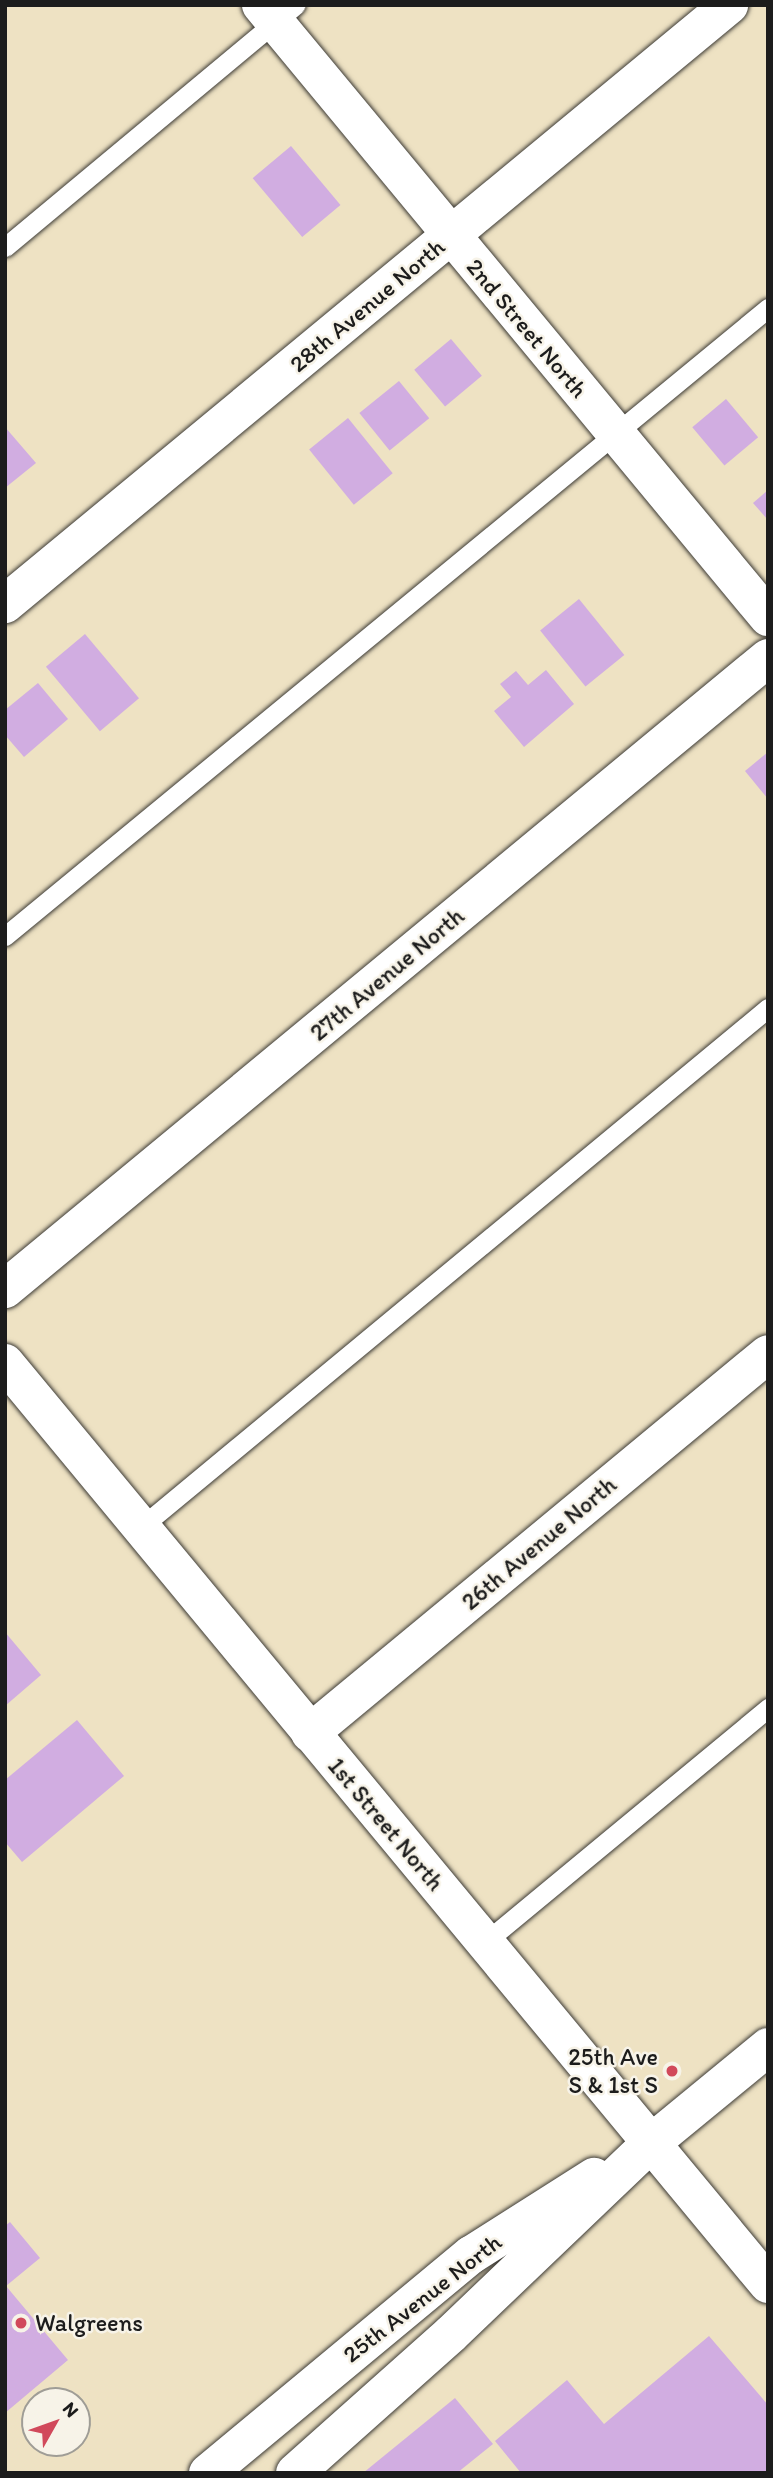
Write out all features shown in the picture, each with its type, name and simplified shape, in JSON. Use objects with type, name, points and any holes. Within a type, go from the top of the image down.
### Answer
[{"type":"street","name":"28th Avenue North","points":[[5,604],[729,5]]},
{"type":"street","name":"2nd Street North","points":[[277,11],[452,235],[768,617]]},
{"type":"street","name":"27th Avenue North","points":[[5,1289],[768,658]]},
{"type":"street","name":"26th Avenue North","points":[[310,1733],[768,1354]]},
{"type":"street","name":"1st Street North","points":[[5,1363],[768,2284]]},
{"type":"street","name":"25th Avenue North","points":[[295,2473],[451,2334],[650,2144],[768,2047]]},
{"type":"street","name":"25th Avenue North","points":[[208,2473],[471,2255],[522,2219],[650,2144]]},
{"type":"lane","points":[[5,247],[277,11]]},
{"type":"lane","points":[[5,936],[614,432],[768,308]]},
{"type":"lane","points":[[141,1527],[768,1009]]},
{"type":"lane","points":[[484,1943],[768,1708]]},
{"type":"building","points":[[291,146],[340,205],[302,237],[253,178]]},
{"type":"building","points":[[451,339],[482,376],[445,407],[414,370]]},
{"type":"building","points":[[399,381],[429,418],[390,450],[359,413]]},
{"type":"building","points":[[726,399],[758,437],[724,466],[692,427]]},
{"type":"building","points":[[348,418],[393,473],[354,505],[309,449]]},
{"type":"building","points":[[5,427],[36,463],[5,488]]},
{"type":"building","points":[[768,490],[768,520],[753,503]]},
{"type":"building","points":[[579,599],[624,655],[585,686],[540,630]]},
{"type":"building","points":[[85,634],[139,698],[100,731],[46,667]]},
{"type":"building","points":[[546,670],[574,704],[524,747],[494,711],[511,697],[500,684],[516,671],[528,685]]},
{"type":"building","points":[[38,683],[68,719],[24,757],[5,735],[5,710]]},
{"type":"building","points":[[768,752],[768,799],[745,771]]},
{"type":"building","points":[[5,1632],[41,1675],[5,1706]]},
{"type":"building","points":[[77,1720],[124,1776],[22,1862],[5,1842],[5,1780]]},
{"type":"building","name":"Walgreens","points":[[10,2222],[40,2258],[6,2286],[68,2360],[36,2387],[21,2387],[21,2400],[5,2413],[5,2226]]},
{"type":"building","points":[[709,2336],[768,2405],[768,2473],[521,2473],[495,2441],[567,2380],[604,2424]]},
{"type":"building","points":[[455,2398],[493,2444],[457,2473],[363,2473]]},
{"type":"place","name":"25th Ave S & 1st S","points":[[672,2071]]},
{"type":"place","name":"Walgreens","points":[[21,2323]]}]
